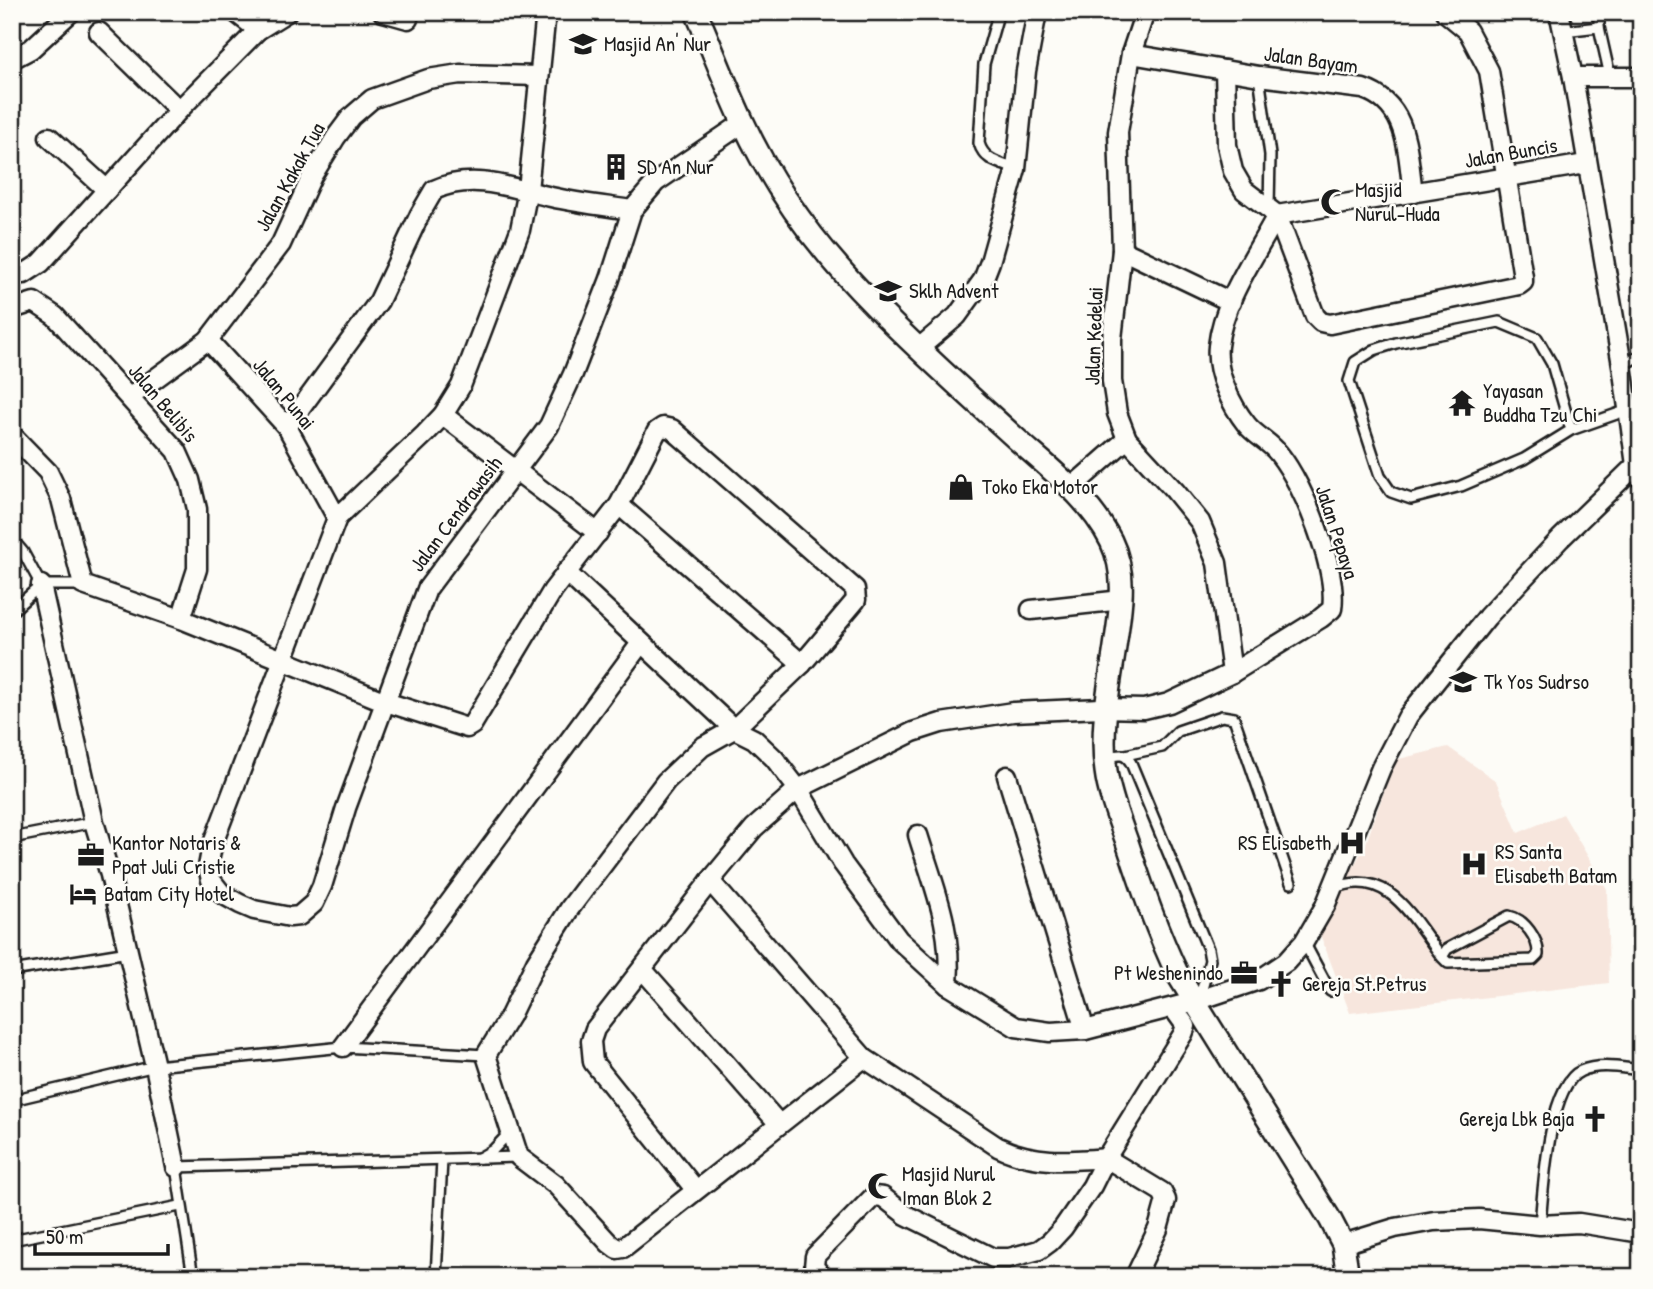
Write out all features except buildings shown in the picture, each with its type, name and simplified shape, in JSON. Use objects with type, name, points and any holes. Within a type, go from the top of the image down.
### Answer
[{"type":"street","points":[[234,12],[258,30]]},
{"type":"street","points":[[12,273],[24,274],[41,263],[179,110],[258,30],[287,12]]},
{"type":"street","points":[[383,12],[408,19]]},
{"type":"street","points":[[284,662],[337,518],[443,415],[470,365],[520,230],[528,190],[546,12]]},
{"type":"street","points":[[696,12],[743,123],[789,202],[811,233],[874,306],[1072,487],[1101,523],[1113,545],[1121,569],[1122,600],[1106,709],[1115,757],[1106,773],[1113,802],[1145,896],[1188,1003],[1330,1219],[1343,1244],[1348,1277]]},
{"type":"street","points":[[919,348],[957,316],[983,280],[1016,169],[1026,71],[1037,12]]},
{"type":"street","name":"Jalan Kedelai","points":[[1145,12],[1130,54],[1118,132],[1122,250],[1112,339],[1112,381],[1116,413],[1126,439],[1200,522],[1217,563],[1232,673]]},
{"type":"street","points":[[1225,70],[1227,145],[1233,171],[1244,190],[1273,211],[1315,316],[1321,322],[1330,324],[1520,285],[1523,277],[1489,71],[1468,31],[1445,12]]},
{"type":"street","points":[[566,572],[734,729],[754,739],[774,758],[798,789],[863,893],[899,940],[948,985],[1016,1027],[1050,1032],[1084,1030],[1188,1003],[1259,980],[1286,961],[1304,942],[1331,890],[1381,768],[1408,716],[1487,617],[1560,539],[1638,472],[1573,77],[1559,12]]},
{"type":"street","points":[[12,59],[44,39],[66,14]]},
{"type":"street","points":[[99,32],[179,110]]},
{"type":"street","name":"Jalan Bayam","points":[[1130,54],[1259,76],[1363,89],[1378,94],[1397,114],[1413,193]]},
{"type":"street","name":"Jalan Kakak Tua","points":[[130,397],[208,340],[281,244],[312,176],[336,136],[351,117],[372,99],[428,79],[449,76],[539,76]]},
{"type":"street","points":[[1573,77],[1641,77]]},
{"type":"street","points":[[287,428],[379,301],[434,190],[479,181],[552,197],[632,210],[656,182],[743,123]]},
{"type":"street","points":[[49,137],[107,190]]},
{"type":"street","name":"Jalan Buncis","points":[[1273,211],[1413,193],[1586,164]]},
{"type":"street","name":"Jalan Cendrawasih","points":[[284,662],[212,846],[208,867],[211,880],[222,894],[254,911],[290,917],[307,911],[322,886],[346,808],[427,589],[549,426],[611,279],[632,210]]},
{"type":"street","name":"Jalan Pepaya","points":[[695,1189],[593,1062],[591,1052],[595,1029],[754,828],[798,789],[914,732],[941,723],[1013,712],[1144,709],[1169,703],[1232,673],[1332,609],[1332,578],[1312,515],[1279,452],[1248,426],[1233,402],[1218,361],[1218,346],[1231,302],[1273,211]]},
{"type":"street","points":[[1122,250],[1231,302]]},
{"type":"street","name":"Jalan Belibis","points":[[12,310],[34,302],[55,316],[177,451],[190,480],[197,509],[197,569],[181,619]]},
{"type":"street","name":"Jalan Punai","points":[[208,340],[287,428],[337,518]]},
{"type":"street","points":[[443,415],[598,533]]},
{"type":"street","points":[[12,435],[48,472],[61,499],[83,585],[181,619],[386,702],[470,727],[553,590],[619,505],[657,431],[663,427],[672,429],[857,592],[855,603],[802,664],[734,729],[702,747],[657,792],[570,908],[536,962],[510,1016],[486,1055],[519,1157],[556,1185],[617,1249],[623,1248],[864,1058]]},
{"type":"street","points":[[1072,487],[1126,439]]},
{"type":"street","points":[[619,505],[802,664]]},
{"type":"street","points":[[40,585],[94,822],[110,875],[155,1066],[176,1167]]},
{"type":"street","points":[[1031,610],[1122,600]]},
{"type":"street","points":[[343,1047],[641,643]]},
{"type":"street","points":[[1007,776],[1084,1030]]},
{"type":"street","points":[[918,835],[947,929],[950,959],[948,985]]},
{"type":"street","points":[[710,881],[864,1058],[998,1147],[1017,1156],[1059,1162],[1106,1158],[1162,1192],[1166,1200],[1158,1229],[1135,1277]]},
{"type":"street","points":[[643,970],[779,1124]]},
{"type":"street","points":[[823,1277],[814,1267],[815,1256],[874,1196],[883,1197],[906,1215],[993,1258],[1026,1255],[1051,1242],[1092,1186],[1106,1158],[1183,1034],[1188,1003]]},
{"type":"street","points":[[1343,1244],[1395,1228],[1479,1219],[1540,1225],[1579,1223],[1641,1233]]},
{"type":"lane","points":[[1599,12],[1599,27],[1610,76]]},
{"type":"lane","points":[[997,18],[984,64],[979,144],[988,158],[1016,169]]},
{"type":"lane","points":[[1563,31],[1599,27]]},
{"type":"lane","points":[[1259,76],[1270,155],[1273,211]]},
{"type":"lane","points":[[1571,430],[1552,364],[1537,338],[1499,323],[1396,342],[1374,350],[1355,362],[1349,381],[1380,477],[1391,492],[1411,499],[1461,486],[1513,464],[1571,430],[1628,410]]},
{"type":"lane","points":[[1622,365],[1641,355]]},
{"type":"lane","points":[[12,539],[23,552],[40,585]]},
{"type":"lane","points":[[12,611],[40,585],[83,585]]},
{"type":"lane","points":[[1115,757],[1162,747],[1178,731],[1222,716],[1234,718],[1291,883]]},
{"type":"lane","points":[[1115,757],[1131,763],[1210,954],[1188,1003]]},
{"type":"lane","points":[[12,838],[94,822]]},
{"type":"lane","points":[[1331,890],[1344,884],[1375,883],[1385,888],[1399,902],[1442,957],[1448,963],[1533,960],[1539,949],[1525,924],[1509,916],[1447,949],[1442,957]]},
{"type":"lane","points":[[1304,942],[1330,991]]},
{"type":"lane","points":[[12,971],[128,952]]},
{"type":"lane","points":[[12,1100],[155,1066],[343,1047],[486,1055]]},
{"type":"lane","points":[[1540,1225],[1551,1129],[1566,1085],[1577,1073],[1589,1069],[1641,1070]]},
{"type":"lane","points":[[478,1158],[493,1150],[511,1131]]},
{"type":"lane","points":[[192,1277],[176,1167],[519,1157]]},
{"type":"lane","points":[[436,1277],[442,1160]]},
{"type":"lane","points":[[12,1240],[180,1206]]},
{"type":"shaded area","name":"RS Santa Elisabeth Batam","points":[[1448,747],[1496,781],[1518,833],[1563,814],[1607,889],[1609,983],[1350,1013],[1318,929],[1365,846],[1395,760]]},
{"type":"place","name":"Masjid An' Nur","points":[[583,44]]},
{"type":"place","name":"SD An Nur","points":[[616,167]]},
{"type":"place","name":"Masjid Nurul-Huda","points":[[1334,202]]},
{"type":"place","name":"Sklh Advent","points":[[888,291]]},
{"type":"place","name":"Yayasan Buddha Tzu Chi","points":[[1462,403]]},
{"type":"place","name":"Toko Eka Motor","points":[[961,487]]},
{"type":"place","name":"Tk Yos Sudrso","points":[[1463,682]]},
{"type":"place","name":"RS Elisabeth","points":[[1352,843]]},
{"type":"place","name":"Kantor Notaris & Ppat Juli Cristie","points":[[91,855]]},
{"type":"place","name":"RS Santa Elisabeth Batam","points":[[1474,864]]},
{"type":"place","name":"Batam City Hotel","points":[[83,894]]},
{"type":"place","name":"Pt Weshenindo","points":[[1244,973]]},
{"type":"place","name":"Gereja St.Petrus","points":[[1281,984]]},
{"type":"place","name":"Gereja Lbk Baja","points":[[1595,1119]]},
{"type":"place","name":"Masjid Nurul Iman Blok 2","points":[[881,1186]]}]
